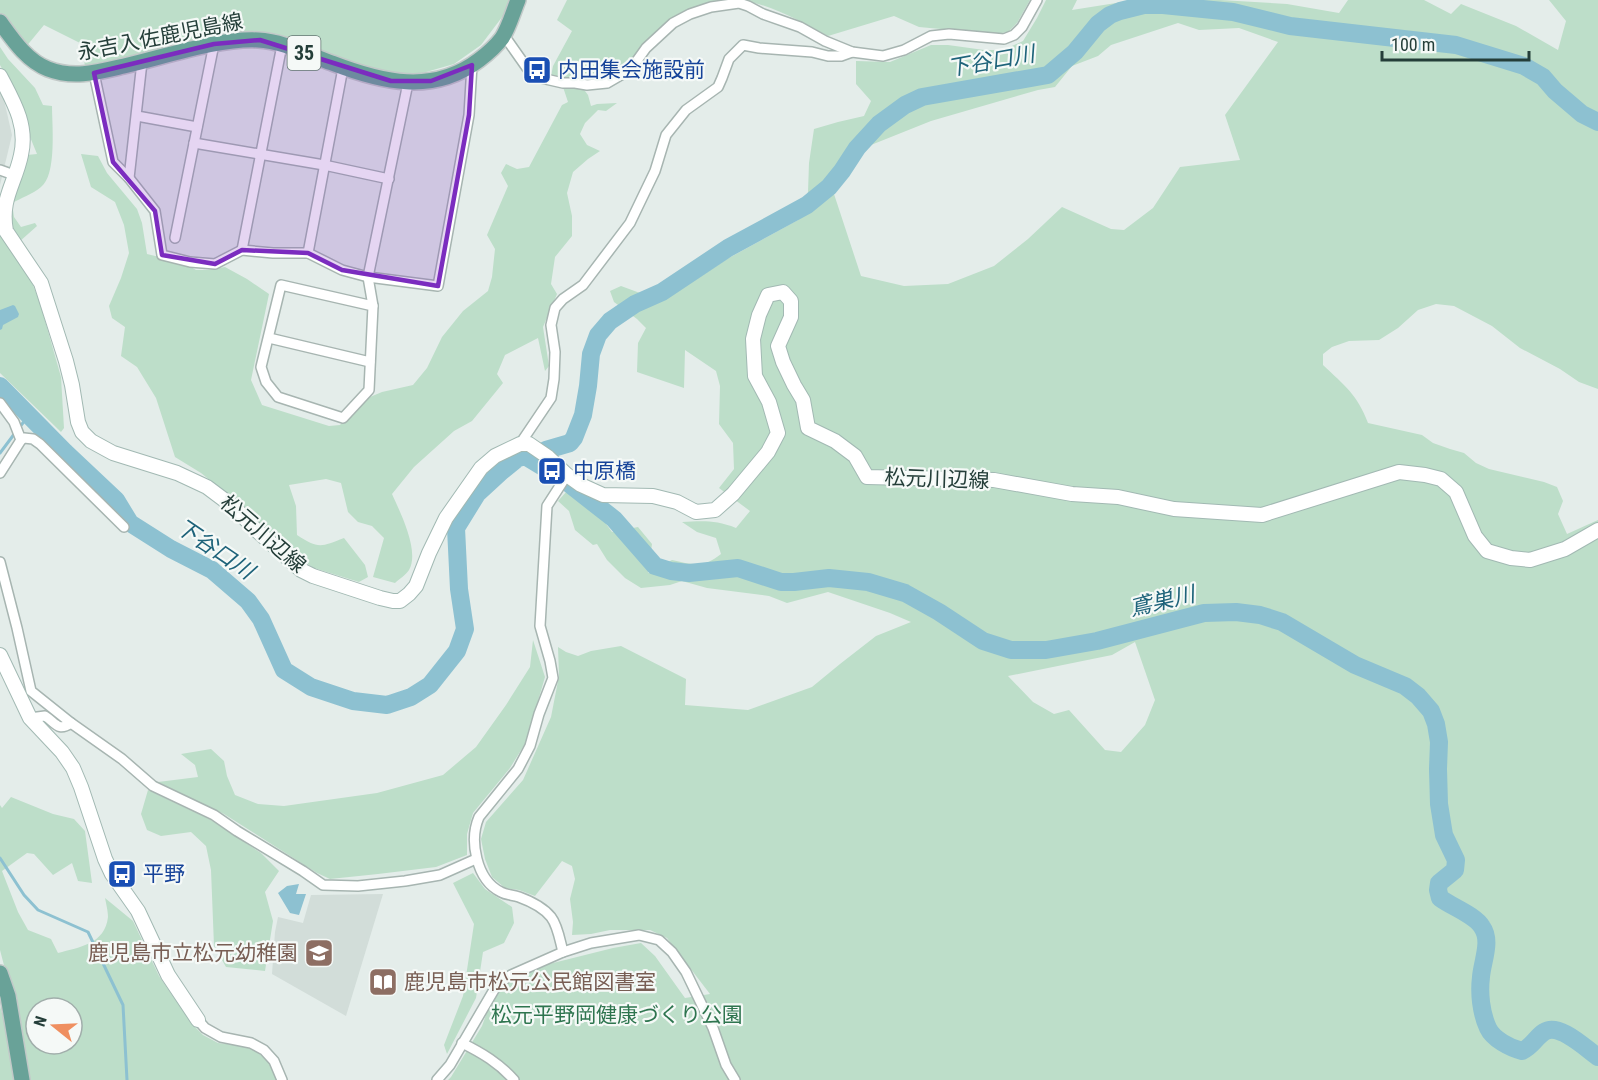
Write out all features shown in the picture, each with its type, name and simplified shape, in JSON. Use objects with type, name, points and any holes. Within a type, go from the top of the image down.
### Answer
[{"type":"main road","name":"永吉入佐鹿児島線","points":[[0,22],[22,51],[46,69],[69,75],[94,74],[214,44],[238,40],[260,40],[282,45],[343,68],[391,81],[408,83],[431,81],[453,75],[472,66],[502,38],[518,0]]},
{"type":"main road","name":"松元川辺線","points":[[0,76],[18,111],[23,139],[21,155],[6,195],[2,213],[3,222],[6,231],[41,283],[66,361],[82,432],[91,441],[113,453],[177,473],[207,487],[235,508],[301,570],[393,602],[405,599],[416,586],[446,518],[481,468],[495,456],[525,444],[548,457],[567,476],[603,495],[653,496],[677,502],[696,512],[715,510],[746,480],[768,452],[778,433],[770,402],[756,375],[753,339],[759,315],[768,295],[783,292],[791,301],[792,317],[778,346],[787,370],[803,400],[808,428],[835,441],[855,456],[867,477],[994,480],[1072,494],[1118,497],[1174,509],[1262,515],[1399,472],[1441,479],[1456,492],[1475,536],[1487,551],[1511,558],[1530,560],[1565,549],[1598,530]]},
{"type":"main road","points":[[0,655],[30,718],[62,752],[73,768],[112,874],[138,911],[168,975],[198,1020]]},
{"type":"main road","points":[[0,973],[8,996],[22,1080]]},
{"type":"street","points":[[502,38],[508,41],[527,68],[541,78],[588,85],[607,83],[631,69],[645,48],[673,23],[711,7],[739,3],[800,27],[852,52],[883,56],[893,54],[932,36],[949,34],[1004,39],[1014,35],[1022,27],[1037,0]]},
{"type":"street","points":[[175,238],[214,44]]},
{"type":"street","points":[[242,250],[282,45]]},
{"type":"street","points":[[525,444],[551,398],[555,352],[551,325],[555,308],[563,299],[583,285],[630,223],[655,171],[666,135],[686,110],[718,87],[729,59],[742,45],[828,56],[841,56],[852,52]]},
{"type":"street","points":[[129,178],[142,62]]},
{"type":"street","points":[[94,74],[113,162],[155,211],[162,255],[190,262],[215,264],[242,250],[308,253],[342,270],[438,286],[469,115],[472,66]]},
{"type":"street","points":[[308,253],[343,68]]},
{"type":"street","points":[[373,306],[280,285],[261,367],[266,382],[278,397],[343,418],[369,390],[373,306],[368,276],[408,83]]},
{"type":"street","points":[[137,116],[197,127]]},
{"type":"street","points":[[195,143],[389,178]]},
{"type":"street","points":[[0,170],[14,175]]},
{"type":"street","points":[[269,338],[369,362]]},
{"type":"street","points":[[0,404],[14,422],[21,440]]},
{"type":"street","points":[[0,473],[21,440],[29,438],[40,444],[124,527]]},
{"type":"street","points":[[563,952],[551,917],[538,906],[502,893],[491,886],[476,859],[475,835],[479,817],[518,769],[530,746],[553,678],[540,626],[547,506],[567,476]]},
{"type":"street","points":[[0,562],[32,691],[71,723],[122,759],[153,786],[214,815],[323,885],[358,886],[428,877],[476,859]]},
{"type":"street","points":[[30,718],[45,716],[55,724],[64,727],[71,723]]},
{"type":"street","points":[[437,1080],[450,1065],[498,982],[563,952],[591,943],[639,935],[659,940],[672,952],[686,972],[713,1028],[726,1065],[735,1080]]},
{"type":"street","points":[[198,1020],[205,1028],[221,1037],[251,1042],[264,1050],[274,1060],[282,1080]]},
{"type":"street","points":[[462,1043],[492,1059],[514,1080]]},
{"type":"highlighted area","points":[[260,40],[391,81],[431,81],[472,65],[469,115],[438,286],[342,270],[308,253],[242,250],[215,264],[162,255],[155,211],[113,162],[94,73],[214,44]]},
{"type":"shaded area","points":[[0,92],[12,135],[0,185]]},
{"type":"shaded area","name":"鹿児島市立松元幼稚園","points":[[383,894],[346,1016],[272,974],[278,917],[303,923],[311,895]]},
{"type":"green space","points":[[0,0],[515,0],[481,45],[454,64],[419,74],[390,75],[263,35],[85,67],[82,44],[44,25],[25,48],[0,21]]},
{"type":"green space","points":[[567,0],[723,0],[686,10],[666,23],[642,45],[628,66],[605,79],[588,81],[551,76],[553,66],[572,31],[557,20]]},
{"type":"green space","points":[[737,0],[1030,0],[1017,23],[1008,32],[995,34],[919,27],[894,16],[828,36],[760,4]]},
{"type":"green space","name":"松元平野岡健康づくり公園","points":[[1046,0],[1077,0],[1072,10],[1135,0],[1220,0],[1287,4],[1339,13],[1348,0],[1424,0],[1451,14],[1461,4],[1516,26],[1558,50],[1566,21],[1549,0],[1598,0],[1598,389],[1579,382],[1520,348],[1492,326],[1454,306],[1436,304],[1418,310],[1398,328],[1379,340],[1349,341],[1332,347],[1323,354],[1323,365],[1355,397],[1368,423],[1422,435],[1433,443],[1464,453],[1476,463],[1489,469],[1557,487],[1563,501],[1558,514],[1567,534],[1598,520],[1598,1080],[448,1080],[482,1026],[487,1012],[503,985],[549,964],[641,943],[655,956],[685,998],[710,994],[667,938],[650,930],[610,930],[572,935],[570,899],[575,879],[572,866],[562,861],[535,896],[505,888],[492,877],[481,839],[486,822],[523,780],[551,717],[559,676],[558,647],[578,656],[591,651],[621,646],[686,679],[685,705],[748,710],[812,687],[876,636],[911,622],[828,592],[787,603],[769,596],[707,588],[682,581],[670,585],[641,588],[625,578],[607,560],[597,544],[593,545],[575,530],[569,511],[558,501],[567,491],[604,521],[612,532],[638,527],[652,544],[648,573],[672,560],[698,564],[709,562],[721,554],[716,538],[697,532],[682,522],[716,522],[736,528],[750,511],[719,488],[734,469],[733,443],[719,424],[720,386],[716,371],[685,350],[684,388],[637,372],[638,343],[646,328],[614,302],[610,291],[621,286],[640,293],[695,280],[727,259],[798,220],[808,192],[814,129],[864,116],[871,101],[856,84],[856,61],[890,62],[931,45],[1003,50],[1023,41]],"holes":[[[1178,23],[1199,30],[1239,28],[1278,42],[1225,115],[1240,160],[1180,167],[1153,208],[1124,230],[1111,229],[1062,207],[1028,239],[994,266],[948,284],[904,286],[861,276],[834,194],[866,147],[931,121],[1055,87],[1072,66],[1098,56],[1111,45]],[[1135,642],[1155,700],[1145,725],[1121,752],[1105,750],[1069,710],[1054,714],[1033,702],[1008,676],[1112,655]]]},
{"type":"green space","points":[[0,47],[35,88],[43,105],[52,106],[52,161],[46,181],[34,192],[12,203],[27,155],[37,154],[28,132],[24,109],[0,65]]},
{"type":"green space","points":[[563,87],[582,87],[588,95],[591,106],[617,103],[606,111],[598,110],[585,123],[580,134],[587,145],[600,151],[573,172],[567,193],[572,216],[572,236],[555,257],[551,284],[557,294],[543,327],[549,366],[545,371],[538,338],[505,355],[497,374],[503,383],[472,421],[454,431],[414,467],[392,494],[408,532],[412,553],[409,570],[395,583],[373,577],[384,538],[372,526],[358,522],[348,512],[341,483],[326,479],[289,485],[296,506],[297,535],[310,543],[320,545],[344,538],[365,565],[368,577],[359,582],[314,568],[292,554],[238,503],[201,473],[175,457],[156,398],[137,367],[121,356],[125,327],[112,318],[109,306],[129,253],[124,225],[115,202],[91,187],[81,154],[98,156],[107,173],[137,209],[142,223],[147,254],[184,263],[196,270],[225,267],[269,294],[251,380],[262,405],[329,426],[340,425],[358,402],[382,392],[413,385],[427,368],[442,337],[463,311],[488,291],[495,249],[487,235],[508,186],[501,173],[506,164],[517,169],[529,167],[562,105],[568,102]]},
{"type":"green space","points":[[12,203],[14,217],[21,227],[35,223],[37,226],[19,242],[7,219]]},
{"type":"green space","points":[[0,235],[31,280],[40,303],[61,377],[64,428],[61,432],[0,373]]},
{"type":"green space","points":[[533,640],[545,677],[526,742],[510,768],[473,813],[467,834],[467,855],[436,867],[330,879],[224,814],[158,782],[198,777],[195,765],[181,754],[211,749],[224,761],[235,795],[258,804],[284,806],[377,793],[443,775],[476,747],[506,705],[530,667]]},
{"type":"green space","points":[[148,790],[211,820],[261,853],[279,871],[265,892],[273,921],[265,971],[226,967],[214,946],[211,870],[206,846],[191,832],[161,836],[147,830],[141,814]]},
{"type":"green space","points":[[11,797],[53,814],[74,819],[85,831],[92,883],[78,881],[72,863],[53,875],[34,854],[27,853],[2,871],[18,912],[28,930],[51,939],[58,953],[83,946],[97,939],[106,926],[108,917],[105,898],[133,921],[159,976],[192,1024],[203,1035],[218,1043],[244,1046],[259,1053],[271,1065],[277,1080],[28,1080],[17,1015],[0,950],[0,805],[2,808]]},
{"type":"green space","points":[[473,873],[485,889],[512,907],[514,923],[504,943],[483,952],[476,998],[447,1054],[444,1045],[463,996],[474,924],[453,883]]},
{"type":"green space","points":[[0,1006],[14,1058],[17,1080],[0,1080]]},
{"type":"water","points":[[13,305],[19,314],[18,317],[3,325],[0,330],[0,310]]},
{"type":"water","points":[[299,884],[296,894],[306,894],[299,915],[290,913],[278,893],[287,886]]},
{"type":"waterway","name":"下谷口川","points":[[546,450],[570,443],[574,438],[583,415],[591,354],[598,335],[610,321],[635,304],[662,292],[728,248],[807,205],[829,187],[857,148],[879,124],[905,105],[922,97],[1048,75],[1075,52],[1098,24],[1120,11],[1144,5],[1163,5],[1233,12],[1290,26],[1456,45],[1524,66],[1543,77],[1555,91],[1582,114],[1598,122]]},
{"type":"waterway","name":"鳶巣川","points":[[0,386],[116,500],[130,523],[171,549],[212,570],[248,601],[261,619],[284,670],[311,687],[353,701],[387,705],[411,697],[430,685],[457,651],[465,629],[459,589],[456,528],[477,494],[518,458],[525,456],[563,479],[614,519],[655,566],[689,573],[738,568],[781,582],[829,578],[868,582],[905,593],[983,641],[1011,650],[1046,650],[1097,641],[1204,613],[1236,612],[1260,615],[1282,622],[1355,665],[1405,686],[1418,696],[1431,711],[1439,742],[1439,804],[1444,835],[1456,860],[1455,870],[1439,883],[1438,890],[1440,898],[1474,919],[1485,933],[1486,945],[1480,996],[1490,1032],[1502,1043],[1522,1051],[1544,1032],[1557,1030],[1572,1037],[1598,1057]]},
{"type":"waterway","points":[[19,428],[29,415]]},
{"type":"waterway","points":[[0,453],[15,433]]},
{"type":"waterway","points":[[0,858],[24,895],[38,910],[88,932],[123,1005],[127,1080]]},
{"type":"place","name":"内田集会施設前","points":[[537,70]]},
{"type":"place","name":"中原橋","points":[[552,471]]},
{"type":"place","name":"平野","points":[[122,874]]},
{"type":"place","name":"鹿児島市立松元幼稚園","points":[[319,953]]},
{"type":"place","name":"鹿児島市松元公民館図書室","points":[[383,982]]}]
